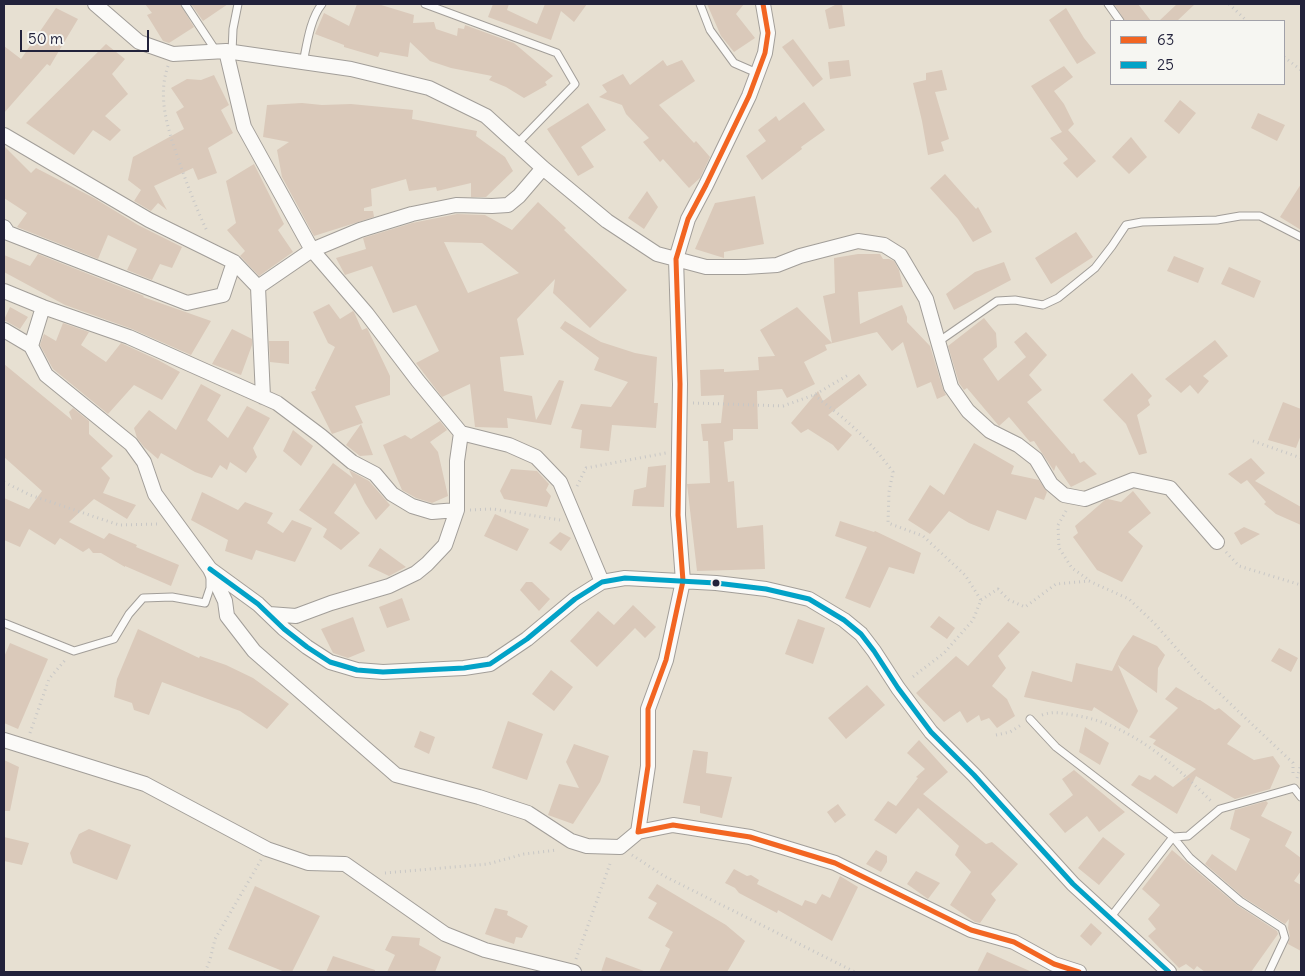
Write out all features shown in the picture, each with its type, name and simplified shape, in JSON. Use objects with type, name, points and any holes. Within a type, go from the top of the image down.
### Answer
[{"type":"street","points":[[95,4],[139,42],[173,54],[225,52],[303,62],[351,69],[430,88],[486,116],[543,168],[607,222],[657,254],[706,267],[745,267],[777,265],[800,256],[858,241],[884,245],[900,255],[926,299],[951,387],[968,411],[990,432],[1018,445],[1036,459],[1051,484],[1064,495],[1085,499],[1133,480],[1170,488],[1217,542]]},
{"type":"street","points":[[638,832],[648,766],[648,709],[666,660],[683,581],[678,515],[680,403],[676,259],[688,219],[750,96],[758,74],[765,53],[768,33],[763,4]]},
{"type":"street","points":[[225,52],[244,127],[312,250],[367,314],[418,381],[461,433],[509,445],[536,457],[560,482],[602,582]]},
{"type":"street","points":[[4,136],[149,220],[234,262],[258,287],[264,397]]},
{"type":"street","points":[[258,287],[312,250],[360,230],[412,214],[456,205],[508,205],[519,196],[543,168]]},
{"type":"street","points":[[4,227],[8,233],[188,303],[223,295],[234,262]]},
{"type":"street","points":[[4,291],[129,337],[277,403],[352,462],[375,474],[392,494],[412,506],[432,512],[457,510]]},
{"type":"street","points":[[31,346],[44,307]]},
{"type":"street","points":[[4,330],[31,346],[46,375],[131,444],[144,462],[155,494],[210,569],[225,601],[226,616],[254,651],[396,775],[479,797],[528,813],[571,841],[587,846],[620,847],[638,832],[673,825],[750,837],[835,863],[971,930],[1014,942],[1054,964],[1079,972]]},
{"type":"street","points":[[269,614],[296,616],[330,602],[389,586],[416,573],[427,564],[445,545],[457,510],[457,461],[461,433]]},
{"type":"street","points":[[210,569],[258,604],[307,647],[330,662],[357,670],[407,672],[490,664],[527,639],[575,599],[602,582],[625,578],[683,581],[766,589],[809,598],[844,620],[861,634],[874,650],[898,688],[932,732],[974,775],[1073,884],[1168,972]]},
{"type":"street","points":[[4,740],[144,784],[267,849],[308,863],[345,864],[445,934],[484,950],[573,972]]},
{"type":"lane","points":[[185,4],[225,52]]},
{"type":"lane","points":[[225,52],[233,29],[238,4]]},
{"type":"lane","points":[[303,62],[312,24],[317,9],[322,4]]},
{"type":"lane","points":[[425,4],[558,53],[576,84],[517,144]]},
{"type":"lane","points":[[700,4],[710,30],[734,63],[758,74]]},
{"type":"lane","points":[[1108,4],[1119,20]]},
{"type":"lane","points":[[938,342],[997,301],[1016,300],[1043,305],[1058,298],[1095,268],[1126,225],[1142,222],[1218,220],[1240,216],[1260,216],[1301,237]]},
{"type":"lane","points":[[4,623],[74,651],[114,639],[129,614],[143,598],[172,597],[205,603],[210,588],[210,569]]},
{"type":"lane","points":[[1030,719],[1056,747],[1173,837],[1190,858],[1240,901],[1282,928],[1285,938],[1269,972]]},
{"type":"lane","points":[[1110,918],[1173,837],[1188,836],[1220,809],[1294,788],[1301,796]]},
{"type":"path","points":[[1230,4],[1246,20]]},
{"type":"path","points":[[173,54],[165,76],[163,96],[170,139],[192,198],[207,231],[212,237]]},
{"type":"path","points":[[1285,58],[1301,70]]},
{"type":"path","points":[[680,403],[783,406],[814,395],[850,374]]},
{"type":"path","points":[[814,395],[844,417],[876,449],[893,472],[889,492],[888,522],[923,536],[965,575],[981,600]]},
{"type":"path","points":[[1253,441],[1301,458]]},
{"type":"path","points":[[569,503],[586,468],[679,451]]},
{"type":"path","points":[[4,482],[30,495],[119,525],[176,523]]},
{"type":"path","points":[[1085,499],[1064,512],[1058,525],[1059,548],[1072,568],[1089,581],[1129,600],[1154,623],[1200,675],[1293,762],[1294,788]]},
{"type":"path","points":[[457,510],[493,509],[553,518],[579,526]]},
{"type":"path","points":[[1217,542],[1239,566],[1301,585]]},
{"type":"path","points":[[898,688],[944,653],[973,620],[981,600],[998,589],[1009,600],[1025,607],[1056,584],[1089,581]]},
{"type":"path","points":[[26,747],[49,679],[74,651]]},
{"type":"path","points":[[996,735],[1010,732],[1030,719],[1052,712],[1090,717],[1122,730],[1181,771],[1220,809]]},
{"type":"path","points":[[573,972],[612,860],[620,847],[664,876],[769,928],[847,970],[855,972]]},
{"type":"path","points":[[205,972],[215,939],[267,849]]},
{"type":"path","points":[[362,876],[488,864],[524,854],[560,849]]},
{"type":"building","points":[[145,4],[180,4],[194,27],[169,43],[163,41],[147,15],[152,13]]},
{"type":"building","points":[[191,4],[228,4],[203,21]]},
{"type":"building","points":[[357,4],[378,4],[414,15],[413,23],[434,22],[436,29],[457,36],[458,28],[464,29],[465,25],[514,43],[553,76],[545,82],[547,85],[524,98],[506,87],[489,80],[492,76],[451,68],[430,61],[410,42],[408,57],[380,52],[378,57],[344,47],[344,45],[315,34],[324,13],[349,26]]},
{"type":"building","points":[[493,4],[509,4],[507,10],[537,24],[545,4],[587,4],[574,22],[561,11],[551,40],[488,17]]},
{"type":"building","points":[[707,4],[744,4],[736,14],[755,38],[734,52],[721,36]]},
{"type":"building","points":[[837,4],[842,4],[845,26],[829,29],[825,10]]},
{"type":"building","points":[[1114,4],[1138,4],[1150,20],[1124,20]]},
{"type":"building","points":[[1177,4],[1195,4],[1178,20],[1160,20]]},
{"type":"building","points":[[56,8],[78,19],[50,66],[47,64],[4,113],[4,46],[21,59]]},
{"type":"building","points":[[1066,8],[1084,38],[1096,53],[1077,64],[1049,20]]},
{"type":"building","points":[[793,39],[823,79],[813,87],[782,47]]},
{"type":"building","points":[[106,44],[125,59],[112,74],[128,94],[105,116],[121,130],[110,141],[93,130],[74,155],[26,123]]},
{"type":"building","points":[[663,60],[667,66],[682,60],[695,81],[659,105],[694,143],[696,141],[710,157],[700,178],[689,188],[663,159],[660,162],[643,142],[649,138],[626,114],[622,105],[599,97],[607,92],[602,85],[623,74],[630,85]]},
{"type":"building","points":[[849,60],[851,76],[830,79],[828,62]]},
{"type":"building","points":[[1064,66],[1073,77],[1054,91],[1064,104],[1074,124],[1068,130],[1096,161],[1077,178],[1063,163],[1068,159],[1050,138],[1062,132],[1031,86]]},
{"type":"building","points":[[942,70],[947,90],[935,92],[949,139],[941,142],[944,151],[928,155],[913,83],[926,80],[926,73]]},
{"type":"building","points":[[214,75],[229,105],[221,110],[233,133],[208,148],[217,173],[198,180],[193,168],[154,186],[167,210],[158,203],[151,211],[134,201],[141,190],[128,180],[133,157],[184,129],[176,112],[184,107],[171,88],[187,79],[201,80]]},
{"type":"building","points":[[1180,100],[1196,113],[1179,134],[1164,121]]},
{"type":"building","points":[[804,102],[825,130],[801,147],[802,149],[762,180],[746,156],[766,141],[758,130],[776,116],[779,121]]},
{"type":"building","points":[[302,103],[322,105],[351,104],[413,110],[412,119],[477,131],[476,136],[505,157],[513,171],[486,197],[471,197],[471,183],[437,191],[436,187],[409,191],[406,179],[371,189],[372,206],[364,208],[364,211],[373,211],[374,217],[314,236],[282,177],[277,150],[289,142],[263,137],[267,105]]},
{"type":"building","points":[[588,103],[606,130],[581,147],[594,167],[578,176],[547,129]]},
{"type":"building","points":[[1258,113],[1285,125],[1277,141],[1251,128]]},
{"type":"building","points":[[1131,137],[1147,157],[1129,174],[1112,157]]},
{"type":"building","points":[[4,146],[31,173],[36,168],[94,198],[138,225],[182,247],[172,268],[160,264],[152,280],[127,270],[137,249],[108,235],[98,259],[17,227],[27,213],[4,198]]},
{"type":"building","points":[[254,164],[284,224],[278,230],[293,252],[259,276],[240,256],[245,251],[227,230],[236,223],[226,181]]},
{"type":"building","points":[[945,174],[976,209],[978,207],[992,232],[973,242],[958,219],[930,188]]},
{"type":"building","points":[[1301,184],[1301,230],[1280,217]]},
{"type":"building","points":[[647,191],[658,207],[644,229],[628,218]]},
{"type":"building","points":[[755,196],[764,244],[724,252],[724,258],[695,249],[715,203]]},
{"type":"building","points":[[538,202],[566,228],[564,230],[627,290],[590,328],[553,293],[555,279],[517,319],[524,355],[500,357],[504,391],[532,396],[536,420],[559,380],[564,381],[551,425],[507,418],[508,428],[475,427],[470,384],[442,397],[416,363],[439,351],[416,305],[393,313],[372,266],[345,275],[336,258],[366,249],[363,238],[412,223],[457,214],[485,215],[512,230]],"holes":[[[444,242],[482,243],[519,273],[468,293]]]},
{"type":"building","points":[[1076,232],[1093,257],[1051,284],[1035,258]]},
{"type":"building","points":[[38,254],[143,297],[211,321],[191,355],[132,329],[65,305],[4,272],[4,255],[30,266]]},
{"type":"building","points":[[858,254],[880,254],[883,259],[894,261],[899,270],[903,287],[858,292],[860,324],[902,305],[907,322],[930,346],[946,395],[937,399],[931,382],[917,388],[903,342],[892,351],[877,332],[825,345],[827,350],[804,362],[815,384],[787,398],[782,389],[757,391],[758,429],[733,429],[733,440],[724,442],[728,482],[734,481],[737,528],[763,525],[765,569],[697,571],[687,484],[710,483],[708,441],[703,441],[701,424],[721,423],[724,395],[701,396],[700,370],[724,369],[724,372],[759,370],[758,357],[775,356],[760,330],[797,307],[832,343],[823,296],[835,293],[834,258]]},
{"type":"building","points":[[1174,256],[1204,268],[1198,283],[1167,271]]},
{"type":"building","points":[[1004,262],[1011,280],[954,310],[946,294],[975,272]]},
{"type":"building","points":[[1229,267],[1261,281],[1254,298],[1221,284]]},
{"type":"building","points":[[329,304],[340,319],[354,312],[362,330],[367,328],[390,376],[390,395],[355,406],[363,423],[332,434],[311,392],[316,390],[315,388],[335,347],[328,343],[313,312]]},
{"type":"building","points":[[10,307],[28,317],[20,329],[4,320]]},
{"type":"building","points":[[984,318],[996,333],[997,347],[983,359],[998,381],[1026,357],[1014,342],[1026,332],[1047,355],[1029,375],[1042,390],[1027,402],[1072,454],[1074,453],[1080,463],[1084,461],[1097,474],[1071,487],[1056,465],[1054,471],[1034,441],[1030,442],[1009,417],[999,426],[967,388],[964,390],[959,383],[948,346]]},
{"type":"building","points":[[565,321],[601,342],[635,353],[657,357],[654,403],[658,403],[656,428],[612,425],[609,451],[580,448],[582,430],[571,428],[581,404],[611,407],[628,382],[594,370],[599,358],[560,328]]},
{"type":"building","points":[[63,323],[89,332],[81,345],[106,362],[121,343],[180,372],[162,400],[134,385],[108,414],[53,369],[40,345],[44,334],[56,341]]},
{"type":"building","points":[[232,329],[252,339],[252,345],[241,375],[212,364]]},
{"type":"building","points":[[1215,340],[1228,356],[1203,376],[1209,381],[1198,394],[1190,385],[1181,393],[1165,379]]},
{"type":"building","points":[[269,341],[289,341],[289,364],[270,362]]},
{"type":"building","points":[[4,364],[72,420],[69,412],[73,408],[89,421],[89,434],[113,456],[101,468],[110,478],[103,493],[136,505],[127,519],[94,499],[69,522],[104,539],[109,533],[137,545],[136,547],[179,565],[171,586],[125,567],[101,553],[93,553],[89,548],[83,552],[60,538],[55,545],[29,529],[20,547],[4,540],[4,498],[29,509],[42,491],[4,457]]},
{"type":"building","points":[[1132,373],[1152,396],[1148,400],[1150,405],[1137,415],[1147,453],[1139,455],[1126,424],[1103,400]]},
{"type":"building","points":[[859,374],[867,385],[828,415],[852,435],[838,451],[833,445],[808,429],[801,433],[791,423],[818,391],[823,401]]},
{"type":"building","points":[[201,384],[221,395],[207,420],[228,438],[247,406],[270,418],[253,448],[257,457],[246,473],[230,462],[227,470],[220,465],[212,478],[195,472],[161,453],[158,459],[137,438],[134,428],[149,410],[176,430]]},
{"type":"building","points":[[1283,402],[1301,409],[1301,435],[1296,448],[1268,440]]},
{"type":"building","points":[[440,421],[447,430],[430,442],[438,452],[448,496],[432,503],[416,498],[402,490],[383,445],[405,435],[411,439]]},
{"type":"building","points":[[361,424],[373,455],[360,456],[346,445]]},
{"type":"building","points":[[293,430],[313,446],[301,466],[283,451]]},
{"type":"building","points":[[974,443],[1014,466],[1011,474],[1039,480],[1047,492],[1044,500],[1035,497],[1026,520],[997,510],[989,531],[969,523],[949,511],[930,534],[908,520],[930,485],[944,495]]},
{"type":"building","points":[[1251,458],[1265,473],[1255,481],[1301,507],[1301,525],[1276,514],[1264,504],[1266,502],[1247,480],[1241,484],[1228,474]]},
{"type":"building","points":[[333,463],[353,478],[349,470],[369,481],[390,505],[376,520],[355,483],[334,513],[360,533],[341,550],[323,537],[327,529],[299,510]]},
{"type":"building","points":[[666,465],[664,507],[632,506],[634,490],[646,487],[648,467]]},
{"type":"building","points":[[511,469],[537,471],[549,484],[546,490],[551,496],[547,507],[504,499],[500,491]]},
{"type":"building","points":[[1133,491],[1151,513],[1128,532],[1143,546],[1122,582],[1097,570],[1073,537],[1078,533],[1075,526],[1105,500],[1121,502]]},
{"type":"building","points":[[202,492],[238,510],[245,502],[273,513],[267,523],[283,533],[292,520],[312,528],[295,562],[256,550],[252,560],[225,551],[228,540],[191,520]]},
{"type":"building","points":[[495,514],[529,529],[517,551],[484,536]]},
{"type":"building","points":[[840,521],[875,531],[921,553],[914,574],[889,567],[870,608],[845,598],[867,547],[835,536]]},
{"type":"building","points":[[1244,527],[1260,534],[1241,545],[1234,533]]},
{"type":"building","points":[[560,532],[571,538],[561,551],[549,543]]},
{"type":"building","points":[[380,548],[406,567],[389,576],[368,566]]},
{"type":"building","points":[[526,582],[532,582],[550,599],[539,611],[520,590]]},
{"type":"building","points":[[402,598],[410,620],[387,628],[379,607]]},
{"type":"building","points":[[633,605],[656,627],[645,638],[635,628],[597,667],[570,641],[598,611],[614,625]]},
{"type":"building","points":[[939,616],[955,628],[947,639],[930,627]]},
{"type":"building","points":[[353,617],[365,651],[348,658],[333,653],[321,629]]},
{"type":"building","points":[[798,619],[825,628],[813,664],[785,654]]},
{"type":"building","points":[[1008,622],[1020,632],[998,656],[1006,668],[992,686],[1007,699],[1015,716],[997,728],[989,718],[981,721],[979,715],[967,723],[960,711],[944,722],[916,693],[956,656],[968,666]]},
{"type":"building","points":[[138,629],[199,658],[200,656],[226,665],[253,678],[289,704],[267,729],[240,711],[162,682],[149,715],[134,710],[132,703],[114,697],[117,679]]},
{"type":"building","points":[[1133,635],[1157,646],[1165,655],[1158,668],[1157,693],[1118,665],[1138,711],[1129,729],[1094,707],[1092,711],[1024,697],[1032,671],[1072,682],[1076,663],[1112,671],[1121,652]]},
{"type":"building","points":[[10,643],[48,659],[18,729],[4,723],[4,657]]},
{"type":"building","points":[[1279,648],[1298,658],[1291,672],[1271,661]]},
{"type":"building","points":[[551,670],[573,687],[554,711],[532,694]]},
{"type":"building","points":[[867,685],[885,705],[846,739],[828,718]]},
{"type":"building","points":[[1176,687],[1215,710],[1219,708],[1241,726],[1227,744],[1254,760],[1273,756],[1280,766],[1270,789],[1235,799],[1196,776],[1177,814],[1131,785],[1139,775],[1150,780],[1155,775],[1173,787],[1196,769],[1153,744],[1156,740],[1149,737],[1178,708],[1165,699]]},
{"type":"building","points":[[508,721],[543,734],[527,780],[492,768]]},
{"type":"building","points":[[1085,727],[1109,743],[1100,765],[1079,752]]},
{"type":"building","points":[[420,731],[435,737],[429,754],[414,747]]},
{"type":"building","points":[[919,740],[948,772],[923,794],[986,844],[992,842],[1018,864],[991,894],[996,900],[980,923],[975,922],[950,905],[971,872],[955,855],[959,846],[918,808],[896,834],[874,820],[888,801],[896,806],[918,778],[916,777],[925,769],[907,753]]},
{"type":"building","points":[[574,744],[609,756],[600,782],[573,824],[548,815],[559,784],[579,788],[566,762]]},
{"type":"building","points":[[693,750],[708,752],[706,773],[732,777],[722,818],[700,813],[700,806],[683,803]]},
{"type":"building","points":[[4,760],[19,767],[10,811],[4,811]]},
{"type":"building","points":[[1074,770],[1125,812],[1099,832],[1087,816],[1065,833],[1049,814],[1073,795],[1062,779]]},
{"type":"building","points":[[1266,801],[1268,803],[1261,816],[1292,832],[1285,846],[1301,858],[1301,871],[1294,881],[1301,885],[1301,951],[1288,944],[1290,937],[1289,919],[1285,924],[1243,897],[1205,864],[1212,854],[1236,871],[1250,839],[1230,829],[1235,810]]},
{"type":"building","points":[[838,804],[846,815],[835,823],[827,812]]},
{"type":"building","points":[[89,829],[131,845],[117,880],[73,863],[70,853],[79,834]]},
{"type":"building","points":[[4,837],[29,843],[22,865],[4,861]]},
{"type":"building","points":[[1103,837],[1125,854],[1099,885],[1078,868]]},
{"type":"building","points":[[876,850],[887,856],[887,862],[881,872],[866,864]]},
{"type":"building","points":[[1172,850],[1237,905],[1277,931],[1278,934],[1251,972],[1205,972],[1197,966],[1194,970],[1186,964],[1179,968],[1148,936],[1156,929],[1148,919],[1160,905],[1142,889]]},
{"type":"building","points":[[734,869],[747,876],[751,875],[759,880],[757,884],[802,906],[805,900],[816,904],[822,894],[830,898],[840,876],[858,887],[832,941],[778,910],[777,913],[739,893],[735,888],[725,883]]},
{"type":"building","points":[[916,871],[940,883],[928,899],[907,884]]},
{"type":"building","points":[[657,884],[726,925],[745,941],[727,972],[659,972],[670,949],[665,946],[673,932],[648,918],[657,903],[648,898]]},
{"type":"building","points":[[255,886],[320,916],[292,972],[285,972],[228,949]]},
{"type":"building","points":[[495,908],[508,911],[507,915],[528,926],[522,938],[516,937],[514,944],[485,934]]},
{"type":"building","points":[[1091,923],[1102,933],[1091,946],[1080,936]]},
{"type":"building","points":[[392,936],[420,938],[419,945],[441,957],[435,972],[387,972],[395,955],[385,950]]},
{"type":"building","points":[[987,952],[1032,972],[977,972]]},
{"type":"building","points":[[333,956],[375,970],[375,972],[326,972]]},
{"type":"building","points":[[606,957],[644,971],[601,972]]},
{"type":"transit line","name":"63","points":[[763,4],[768,33],[765,53],[749,96],[688,219],[676,259],[680,384],[678,515],[683,581],[666,660],[648,709],[648,766],[638,832],[673,825],[750,837],[835,863],[971,930],[1014,942],[1054,964],[1079,972]]},
{"type":"transit line","name":"25","points":[[210,569],[258,604],[284,629],[307,647],[330,662],[357,670],[383,672],[464,668],[490,664],[527,639],[575,599],[602,582],[625,578],[716,583],[766,589],[809,599],[844,620],[861,634],[931,732],[974,775],[1073,884],[1169,972]]}]
